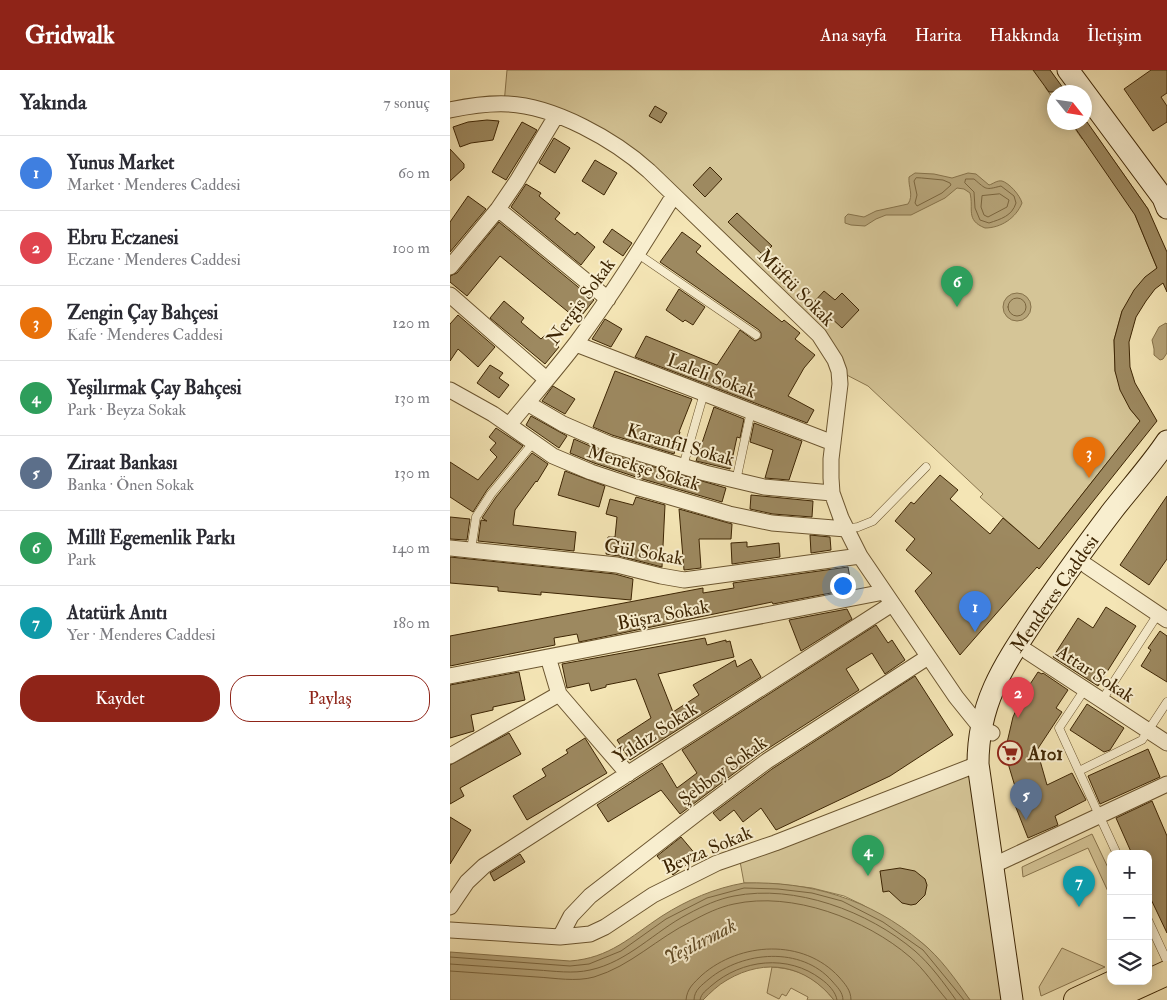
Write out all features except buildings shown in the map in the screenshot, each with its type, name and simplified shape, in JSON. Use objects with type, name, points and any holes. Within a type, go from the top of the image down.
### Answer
[{"type":"main road","points":[[1108,1000],[1162,964]]},
{"type":"main road","points":[[1076,1000],[1108,985]]},
{"type":"street","points":[[1068,70],[1163,198],[1167,208]]},
{"type":"street","points":[[1084,70],[1167,182]]},
{"type":"street","name":"Müftü Sokak","points":[[450,110],[488,104],[529,107],[556,116],[620,147],[635,158],[819,335],[829,348],[839,371],[840,384],[832,459],[832,493],[836,507],[860,556],[888,598],[956,697],[986,731]]},
{"type":"street","points":[[450,267],[498,209],[556,116]]},
{"type":"street","name":"Nergis Sokak","points":[[509,425],[576,344],[638,254],[674,195]]},
{"type":"street","points":[[498,209],[608,299]]},
{"type":"street","points":[[450,295],[546,379]]},
{"type":"street","name":"Laleli Sokak","points":[[576,344],[833,444]]},
{"type":"street","name":"Menekşe Sokak","points":[[450,390],[493,414],[553,456],[636,488],[729,514],[772,523],[846,530]]},
{"type":"street","name":"Karanfil Sokak","points":[[527,403],[563,424],[601,440],[683,466],[764,487],[832,493]]},
{"type":"street","name":"Menderes Caddesi","points":[[1012,1000],[998,863],[990,746],[986,731],[990,694],[1001,671],[1018,644],[1076,559],[1167,440]]},
{"type":"street","name":"Menderes Caddesi","points":[[1023,1000],[978,764],[978,744],[1012,678],[1028,652],[1087,566],[1167,460]]},
{"type":"street","name":"Gül Sokak","points":[[450,548],[617,564],[684,580],[860,556]]},
{"type":"street","points":[[1087,566],[1160,613]]},
{"type":"street","name":"Büşra Sokak","points":[[450,676],[548,657],[888,598]]},
{"type":"street","name":"Yıldız Sokak","points":[[450,907],[468,882],[484,866],[628,774],[888,598]]},
{"type":"street","name":"Attar Sokak","points":[[1028,652],[1167,743]]},
{"type":"street","points":[[548,657],[559,694],[628,774]]},
{"type":"street","name":"Şebboy Sokak","points":[[560,938],[571,916],[590,896],[700,811],[767,761],[928,657]]},
{"type":"street","points":[[450,756],[559,694]]},
{"type":"street","name":"Beyza Sokak","points":[[450,930],[560,938],[590,934],[653,895],[716,864],[978,764]]},
{"type":"street","points":[[998,863],[1167,784]]},
{"type":"lane","points":[[638,254],[756,335]]},
{"type":"lane","points":[[683,466],[704,393]]},
{"type":"lane","points":[[736,481],[751,411]]},
{"type":"lane","points":[[471,550],[476,517],[491,494],[533,443]]},
{"type":"lane","points":[[846,530],[873,522],[926,468]]},
{"type":"lane","points":[[1102,700],[1160,613]]},
{"type":"lane","points":[[1084,689],[1059,728],[1116,850]]},
{"type":"lane","points":[[1079,771],[1142,740],[1167,702]]},
{"type":"lane","points":[[1152,933],[1162,964]]},
{"type":"shaded area","points":[[507,70],[1050,70],[1056,79],[1045,87],[1047,90],[1047,130],[1076,130],[1082,139],[1093,131],[1148,209],[1135,215],[1157,268],[1122,311],[1114,340],[1115,371],[1130,409],[1140,421],[1039,549],[980,497],[983,494],[868,386],[839,371],[835,360],[649,171],[594,133],[504,104]]},
{"type":"shaded area","points":[[978,764],[1012,1000],[970,1000],[933,953],[921,942],[863,905],[844,896],[812,888],[744,883],[739,856]]},
{"type":"shaded area","points":[[1092,834],[1107,866],[1107,889],[1088,848],[1023,877],[1022,867]]},
{"type":"shaded area","points":[[1062,948],[1105,967],[1041,996],[1039,987]]},
{"type":"shaded area","points":[[772,967],[791,970],[807,976],[821,986],[834,1000],[807,1000],[808,997],[791,988],[786,996],[782,994],[779,999],[767,993]]},
{"type":"water","points":[[915,173],[934,174],[952,178],[968,173],[976,174],[989,185],[1002,181],[1014,190],[1022,203],[1012,218],[997,226],[985,228],[979,225],[973,218],[970,193],[964,189],[957,188],[945,198],[911,215],[886,215],[865,226],[845,223],[845,217],[848,214],[864,217],[876,211],[908,204],[911,194],[909,177]]},
{"type":"water","points":[[1017,293],[1027,297],[1031,307],[1027,317],[1017,321],[1007,317],[1003,307],[1007,297]]},
{"type":"water","points":[[1166,323],[1167,353],[1160,360],[1154,355],[1152,340],[1159,327]]},
{"type":"water","name":"Yeşilırmak","points":[[744,883],[792,885],[816,889],[860,904],[881,914],[928,948],[947,969],[970,1000],[834,1000],[823,988],[798,972],[785,968],[771,967],[756,968],[727,980],[703,1000],[450,1000],[450,952],[570,961],[597,956],[619,945],[662,916],[691,900],[712,891]]},
{"type":"place","name":"Millî Egemenlik Parkı","points":[[957,307]]},
{"type":"place","name":"Zengin Çay Bahçesi","points":[[1089,478]]},
{"type":"place","name":"Yunus Market","points":[[975,632]]},
{"type":"place","name":"Ebru Eczanesi","points":[[1018,718]]},
{"type":"place","name":"A101","points":[[1010,753]]},
{"type":"place","name":"Ziraat Bankası","points":[[1026,820]]},
{"type":"place","name":"Yeşilırmak Çay Bahçesi","points":[[868,876]]},
{"type":"place","name":"Atatürk Anıtı","points":[[1079,907]]}]
